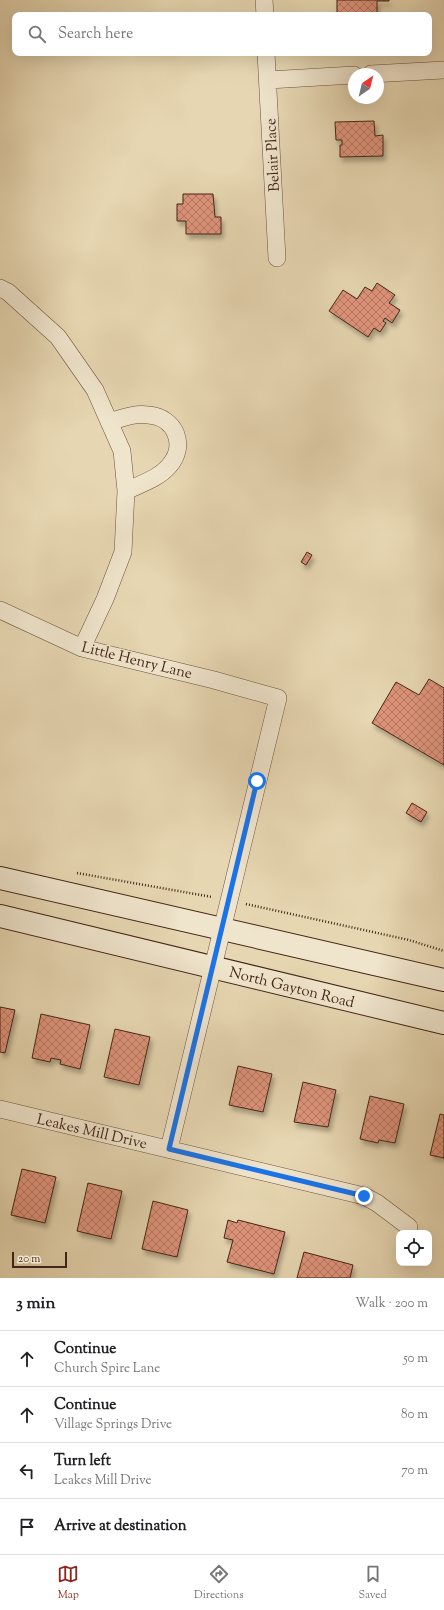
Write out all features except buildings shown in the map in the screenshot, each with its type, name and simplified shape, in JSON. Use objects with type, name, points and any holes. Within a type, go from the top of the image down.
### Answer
[{"type":"main road","points":[[0,878],[444,980]]},
{"type":"main road","name":"North Gayton Road","points":[[0,916],[444,1024]]},
{"type":"street","points":[[264,0],[265,12]]},
{"type":"street","name":"Belair Place","points":[[266,56],[277,258]]},
{"type":"street","points":[[384,73],[444,70]]},
{"type":"street","points":[[268,80],[348,75]]},
{"type":"street","points":[[0,288],[8,292],[58,337],[95,390],[122,451],[126,491],[122,552],[105,599],[82,648]]},
{"type":"street","points":[[109,422],[138,414],[161,418],[172,427],[179,443],[177,455],[168,467],[157,476],[126,491]]},
{"type":"street","name":"Little Henry Lane","points":[[0,610],[82,648],[214,680],[278,698],[222,928]]},
{"type":"street","points":[[169,1149],[222,928]]},
{"type":"street","name":"Leakes Mill Drive","points":[[0,1109],[364,1196],[377,1203],[409,1227]]},
{"type":"route","points":[[257,781],[169,1149],[364,1196]]}]
